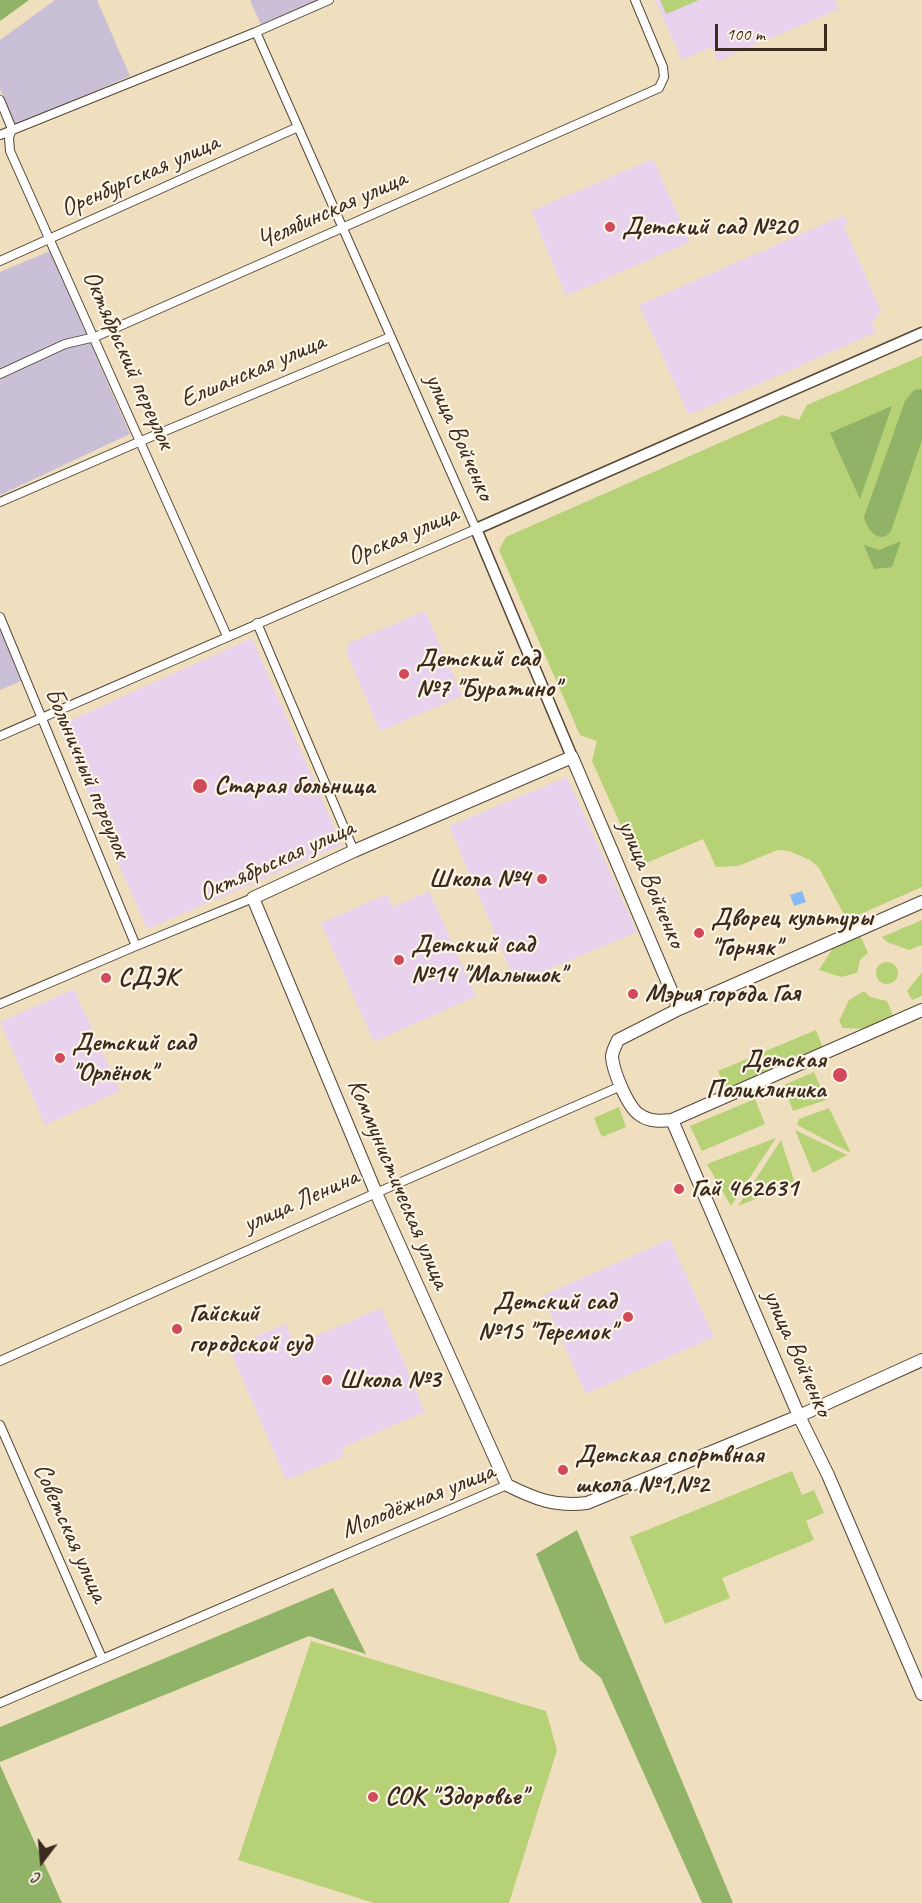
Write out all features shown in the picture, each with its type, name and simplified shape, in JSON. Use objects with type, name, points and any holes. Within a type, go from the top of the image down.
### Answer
[{"type":"main road","name":"Октябрьская улица","points":[[253,898],[354,851],[572,757]]},
{"type":"main road","name":"улица Войченко","points":[[572,757],[679,1009]]},
{"type":"main road","name":"Коммунистическая улица","points":[[253,898],[376,1193],[507,1485]]},
{"type":"main road","points":[[922,902],[679,1009],[618,1040],[612,1059],[621,1086],[634,1110],[640,1115],[658,1121],[672,1120],[922,1010]]},
{"type":"main road","name":"улица Войченко","points":[[672,1120],[922,1694]]},
{"type":"main road","name":"Молодёжная улица","points":[[507,1485],[548,1502],[568,1505],[586,1503],[799,1416],[922,1360]]},
{"type":"street","points":[[0,135],[256,32],[329,0]]},
{"type":"street","name":"Челябинская улица","points":[[0,374],[64,345],[94,337],[659,88],[664,77],[663,67],[635,0]]},
{"type":"street","name":"улица Войченко","points":[[256,32],[476,528],[572,757]]},
{"type":"street","name":"Октябрьский переулок","points":[[0,100],[12,129],[9,138],[10,150],[227,636]]},
{"type":"street","name":"Оренбургская улица","points":[[0,261],[298,127]]},
{"type":"street","name":"Орская улица","points":[[0,736],[922,333]]},
{"type":"street","name":"Елшанская улица","points":[[0,502],[390,337]]},
{"type":"street","name":"Больничный переулок","points":[[1,623],[136,946]]},
{"type":"street","points":[[257,623],[354,851]]},
{"type":"street","name":"Октябрьская улица","points":[[0,1004],[253,898]]},
{"type":"street","name":"улица Ленина","points":[[0,1360],[621,1086]]},
{"type":"street","name":"Советская улица","points":[[0,1425],[102,1658]]},
{"type":"street","name":"Молодёжная улица","points":[[0,1703],[507,1485]]},
{"type":"shaded area","points":[[55,0],[97,0],[130,76],[15,125],[0,89],[0,40]]},
{"type":"shaded area","points":[[250,0],[323,0],[262,27]]},
{"type":"shaded area","points":[[655,0],[835,0],[839,9],[718,61],[712,47],[682,60]]},
{"type":"shaded area","name":"Детский сад №20","points":[[653,159],[690,242],[566,296],[531,211]]},
{"type":"shaded area","points":[[844,215],[848,223],[844,226],[881,311],[872,323],[876,332],[689,415],[639,305]]},
{"type":"shaded area","points":[[50,251],[130,434],[0,495],[0,272]]},
{"type":"shaded area","name":"Детский сад №7 \"Буратино\"","points":[[425,611],[462,696],[380,731],[346,651],[349,643]]},
{"type":"shaded area","points":[[0,630],[21,681],[0,690]]},
{"type":"shaded area","name":"Старая больница","points":[[252,638],[342,845],[147,929],[58,726]]},
{"type":"shaded area","name":"Школа №4","points":[[567,777],[637,932],[516,983],[449,826]]},
{"type":"shaded area","name":"Детский сад №14 \"Малышок\"","points":[[429,891],[476,996],[374,1042],[321,923],[387,894],[393,907]]},
{"type":"shaded area","name":"Детский сад \"Орлёнок\"","points":[[74,989],[120,1091],[45,1125],[0,1022]]},
{"type":"shaded area","name":"Детский сад №15 \"Теремок\"","points":[[670,1239],[714,1337],[586,1394],[542,1296]]},
{"type":"shaded area","name":"Школа №3","points":[[381,1308],[425,1412],[341,1448],[344,1456],[286,1480],[229,1348],[285,1324],[295,1345]]},
{"type":"green space","points":[[0,0],[29,0],[0,21]]},
{"type":"green space","points":[[660,0],[699,0],[666,14]]},
{"type":"green space","points":[[922,356],[922,887],[847,920],[819,868],[810,860],[789,851],[778,850],[738,866],[716,867],[703,839],[639,866],[592,761],[597,741],[580,735],[499,550],[506,537],[783,415],[799,420],[807,405]]},
{"type":"green space","points":[[922,389],[922,440],[891,531],[883,537],[878,537],[868,527],[864,517],[905,401],[914,390]]},
{"type":"green space","points":[[892,406],[860,499],[830,433]]},
{"type":"green space","points":[[901,541],[892,567],[874,569],[864,545],[879,550]]},
{"type":"green space","points":[[922,920],[922,945],[909,950],[887,942],[882,937]]},
{"type":"green space","points":[[860,935],[868,953],[860,960],[857,973],[841,977],[819,970],[835,945]]},
{"type":"green space","points":[[887,962],[897,969],[898,973],[891,983],[887,984],[877,977],[876,973],[883,963]]},
{"type":"green space","points":[[922,972],[922,996],[912,1000],[907,991]]},
{"type":"green space","points":[[864,991],[870,997],[887,1001],[894,1018],[871,1029],[843,1028],[839,1021],[849,1000]]},
{"type":"green space","points":[[816,1030],[823,1048],[726,1091],[718,1071]]},
{"type":"green space","points":[[814,1072],[826,1100],[793,1111],[784,1085]]},
{"type":"green space","points":[[755,1099],[765,1124],[702,1151],[690,1126]]},
{"type":"green space","points":[[619,1107],[626,1127],[602,1137],[594,1118]]},
{"type":"green space","points":[[829,1108],[851,1153],[797,1125],[799,1119]]},
{"type":"green space","points":[[795,1130],[847,1155],[813,1173]]},
{"type":"green space","points":[[776,1138],[731,1206],[707,1164]]},
{"type":"green space","points":[[781,1140],[795,1183],[738,1206]]},
{"type":"green space","points":[[792,1471],[802,1495],[814,1490],[824,1513],[806,1521],[814,1540],[722,1578],[730,1598],[665,1624],[630,1537]]},
{"type":"green space","points":[[577,1530],[733,1903],[702,1903],[601,1678],[580,1660],[536,1554]]},
{"type":"green space","points":[[333,1588],[366,1654],[309,1636],[0,1762],[0,1727]]},
{"type":"green space","points":[[311,1641],[546,1711],[557,1750],[509,1903],[374,1903],[238,1860]]},
{"type":"green space","points":[[0,1765],[62,1903],[0,1903]]},
{"type":"water","points":[[802,891],[806,902],[794,906],[790,895]]},
{"type":"place","name":"Детский сад №20","points":[[610,227]]},
{"type":"place","name":"Детский сад №7 \"Буратино\"","points":[[404,674]]},
{"type":"place","name":"Старая больница","points":[[200,786]]},
{"type":"place","name":"Школа №4","points":[[542,879]]},
{"type":"place","name":"Дворец культуры \"Горняк\"","points":[[699,933]]},
{"type":"place","name":"Детский сад №14 \"Малышок\"","points":[[399,960]]},
{"type":"place","name":"СДЭК","points":[[106,978]]},
{"type":"place","name":"Мэрия города Гая","points":[[633,994]]},
{"type":"place","name":"Детский сад \"Орлёнок\"","points":[[60,1058]]},
{"type":"place","name":"Детская Поликлиника","points":[[840,1075]]},
{"type":"place","name":"Гай 462631","points":[[679,1189]]},
{"type":"place","name":"Детский сад №15 \"Теремок\"","points":[[628,1317]]},
{"type":"place","name":"Гайский городской суд","points":[[177,1329]]},
{"type":"place","name":"Школа №3","points":[[327,1380]]},
{"type":"place","name":"Детская спортвная школа №1,№2","points":[[563,1470]]},
{"type":"place","name":"СОК \"Здоровье\"","points":[[373,1797]]}]
